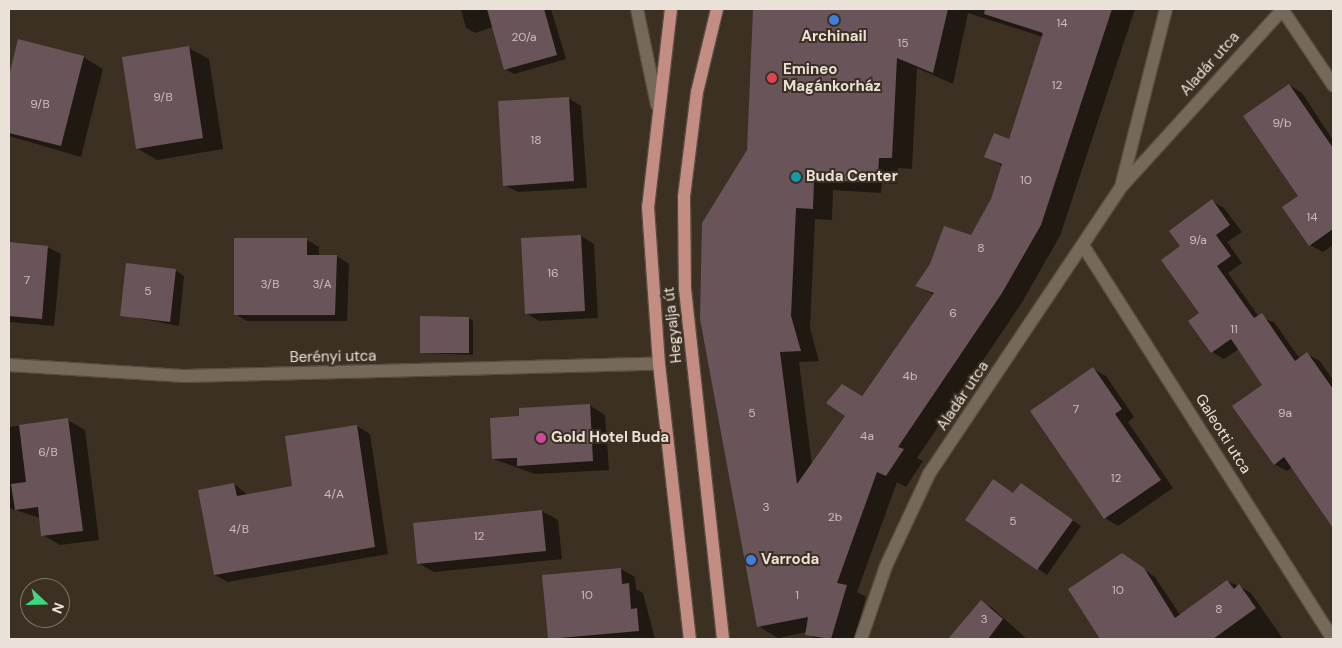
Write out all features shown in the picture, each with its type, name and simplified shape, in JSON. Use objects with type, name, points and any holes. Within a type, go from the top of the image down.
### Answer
[{"type":"main road","name":"Hegyalja út","points":[[671,9],[657,106],[648,207],[659,364],[690,639]]},
{"type":"main road","name":"Hegyalja út","points":[[717,9],[697,92],[684,197],[685,280],[723,639]]},
{"type":"street","points":[[637,9],[657,106]]},
{"type":"street","name":"Aladár utca","points":[[1122,186],[1166,9]]},
{"type":"street","points":[[1283,9],[1333,86]]},
{"type":"street","name":"Aladár utca","points":[[861,639],[886,566],[929,474],[1084,246],[1122,186],[1283,9]]},
{"type":"street","name":"Galeotti utca","points":[[1084,246],[1333,639]]},
{"type":"street","name":"Berényi utca","points":[[9,364],[186,376],[659,364]]},
{"type":"building","points":[[487,9],[544,9],[557,55],[504,70]]},
{"type":"building","points":[[753,9],[948,9],[933,73],[897,58],[892,158],[879,158],[878,173],[862,172],[862,182],[814,180],[813,209],[796,208],[791,316],[801,351],[780,352],[797,484],[845,416],[826,403],[842,384],[862,396],[934,293],[915,286],[930,264],[944,226],[971,235],[991,199],[1002,164],[984,157],[994,133],[1009,139],[1043,33],[984,14],[985,9],[1112,9],[1041,225],[1002,293],[898,447],[904,449],[886,476],[877,472],[837,583],[847,585],[831,639],[805,635],[808,617],[757,627],[700,319],[702,223],[747,150]]},
{"type":"building","points":[[18,39],[84,56],[61,146],[9,133],[9,76]]},
{"type":"building","points":[[189,46],[203,138],[136,149],[122,57]]},
{"type":"building","points":[[1289,84],[1333,148],[1333,229],[1309,246],[1282,207],[1298,196],[1243,116]]},
{"type":"building","points":[[569,97],[574,181],[503,186],[498,101]]},
{"type":"building","points":[[1212,199],[1230,225],[1216,235],[1231,256],[1217,266],[1254,318],[1262,313],[1295,361],[1307,352],[1333,389],[1333,528],[1284,457],[1274,465],[1232,406],[1262,385],[1231,339],[1211,353],[1188,321],[1199,313],[1161,260],[1180,246],[1169,231]]},
{"type":"building","points":[[581,235],[585,311],[525,314],[521,238]]},
{"type":"building","points":[[234,238],[307,238],[307,255],[337,255],[335,315],[234,315]]},
{"type":"building","points":[[9,242],[48,246],[42,319],[9,316]]},
{"type":"building","points":[[126,263],[176,269],[170,322],[120,316]]},
{"type":"building","points":[[420,316],[469,317],[469,353],[420,353]]},
{"type":"building","points":[[1093,367],[1122,409],[1115,414],[1161,480],[1104,519],[1030,411]]},
{"type":"building","name":"Gold Hotel Buda","points":[[590,404],[593,461],[517,466],[517,458],[492,459],[490,418],[519,416],[519,408]]},
{"type":"building","points":[[68,418],[83,531],[41,536],[38,507],[15,510],[11,484],[26,482],[19,425]]},
{"type":"building","points":[[357,425],[375,547],[214,575],[198,490],[234,483],[237,496],[292,486],[285,436]]},
{"type":"building","points":[[993,479],[1013,493],[1021,483],[1073,520],[1037,570],[965,520]]},
{"type":"building","points":[[542,510],[546,551],[417,564],[413,523]]},
{"type":"building","points":[[1122,553],[1144,568],[1175,618],[1227,580],[1234,589],[1239,584],[1256,608],[1213,639],[1100,639],[1068,589]]},
{"type":"building","points":[[621,568],[622,584],[629,583],[631,609],[637,608],[639,631],[548,639],[542,575]]},
{"type":"building","points":[[981,600],[1003,619],[988,639],[948,639]]},
{"type":"place","name":"Archinail","points":[[834,20]]},
{"type":"place","name":"Emineo Magánkorház","points":[[772,78]]},
{"type":"place","name":"Buda Center","points":[[796,177]]},
{"type":"place","name":"Gold Hotel Buda","points":[[541,438]]},
{"type":"place","name":"Varroda","points":[[751,560]]}]
